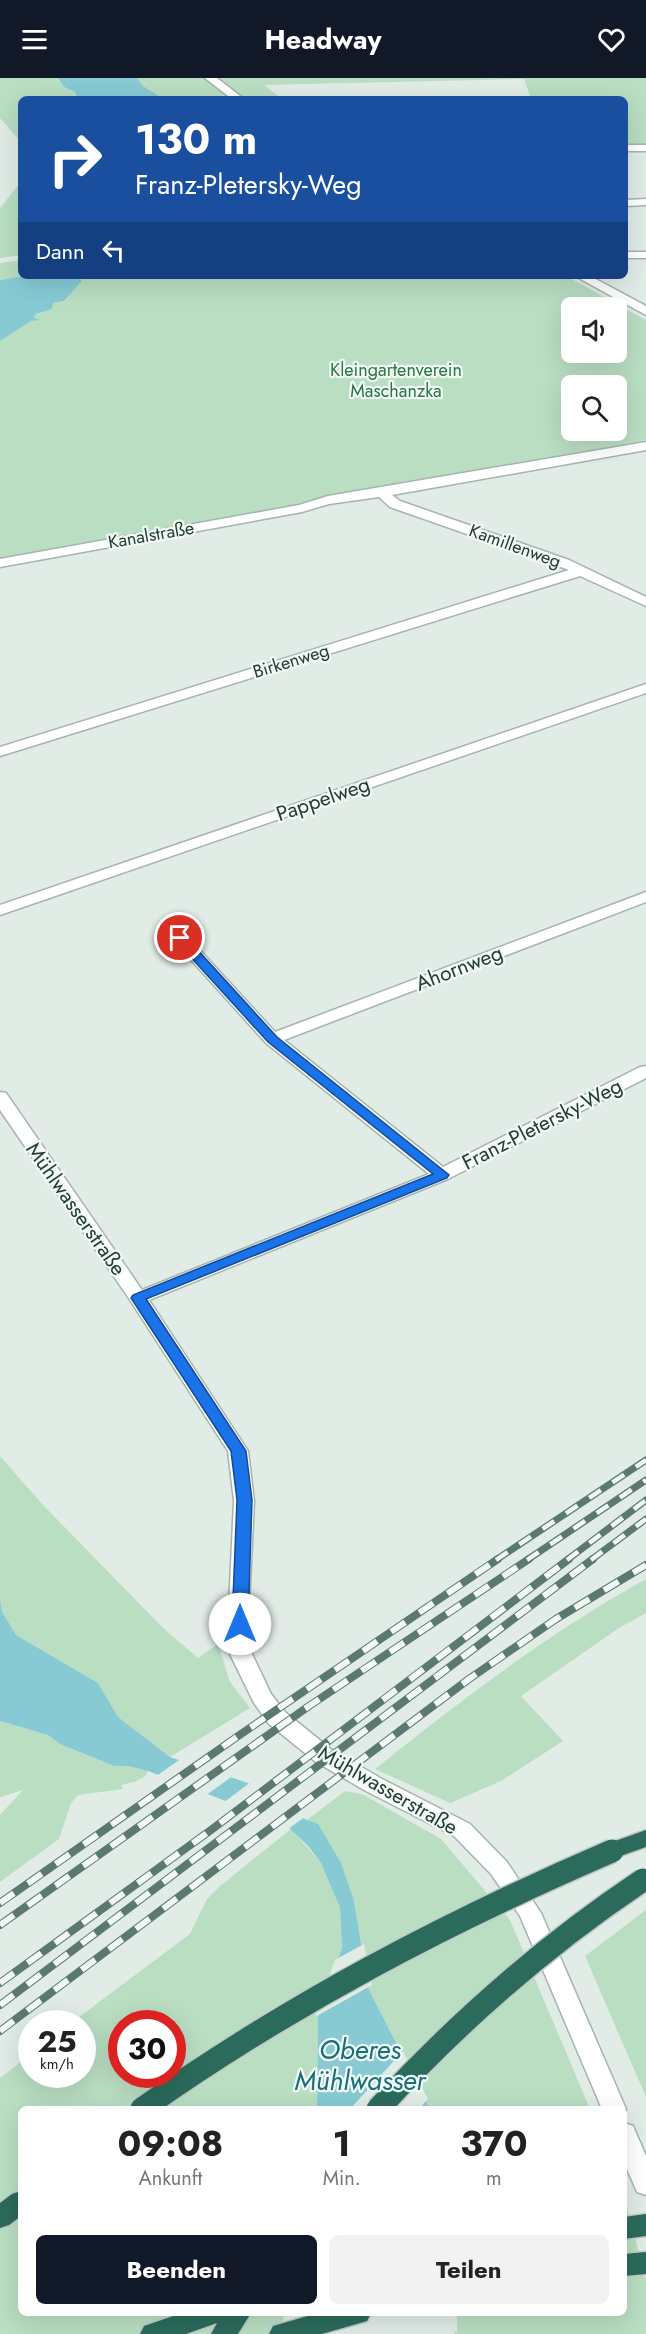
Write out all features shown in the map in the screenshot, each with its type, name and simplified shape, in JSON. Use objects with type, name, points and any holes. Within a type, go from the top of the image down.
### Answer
[{"type":"highway","points":[[146,2106],[253,2034],[351,1977],[463,1917],[646,1838]]},
{"type":"highway","points":[[381,2106],[428,2053],[505,1982],[565,1933],[645,1879]]},
{"type":"highway","points":[[0,2218],[18,2203]]},
{"type":"highway","points":[[627,2228],[646,2225]]},
{"type":"highway","points":[[627,2265],[646,2263]]},
{"type":"highway","points":[[153,2334],[206,2316]]},
{"type":"highway","points":[[224,2334],[236,2316]]},
{"type":"highway","points":[[282,2334],[347,2316]]},
{"type":"street","points":[[210,78],[235,96]]},
{"type":"street","points":[[628,148],[646,148]]},
{"type":"street","points":[[628,203],[646,202]]},
{"type":"street","points":[[628,255],[646,255]]},
{"type":"street","points":[[587,279],[646,311]]},
{"type":"street","name":"Kanalstraße","points":[[0,563],[302,508],[329,510],[370,504],[384,494],[410,487],[646,446]]},
{"type":"street","name":"Kamillenweg","points":[[384,494],[395,504],[582,571],[646,602]]},
{"type":"street","name":"Birkenweg","points":[[0,752],[582,571]]},
{"type":"street","name":"Pappelweg","points":[[0,910],[646,688]]},
{"type":"street","name":"Ahornweg","points":[[273,1039],[646,897]]},
{"type":"street","points":[[180,938],[273,1039],[442,1175]]},
{"type":"street","name":"Franz-Pletersky-Weg","points":[[138,1298],[442,1175],[646,1071]]},
{"type":"street","name":"Mühlwasserstraße","points":[[0,1097],[138,1298],[238,1451],[244,1500],[239,1606],[241,1654],[262,1698],[278,1718],[324,1756],[374,1785],[462,1830],[499,1868],[530,1912],[613,2106]]},
{"type":"street","points":[[627,2140],[646,2185]]},
{"type":"green space","points":[[0,78],[58,78],[64,87],[75,92],[77,96],[18,96],[18,139],[0,118]]},
{"type":"green space","points":[[137,78],[646,78],[646,145],[628,145],[628,96],[530,96],[524,79],[264,85],[278,96],[159,96],[143,86]]},
{"type":"green space","points":[[18,186],[18,255],[0,258],[0,208]]},
{"type":"green space","points":[[18,260],[18,277],[0,280],[0,263]]},
{"type":"green space","name":"Kleingartenverein Maschanzka","points":[[81,279],[571,279],[604,297],[561,297],[561,363],[627,363],[627,310],[646,320],[646,440],[0,559],[0,341],[31,321],[38,320],[34,318],[36,314],[52,309],[52,303],[64,301],[81,282]]},
{"type":"green space","points":[[0,1456],[42,1504],[163,1628],[198,1658],[218,1644],[230,1682],[250,1708],[170,1757],[118,1717],[98,1683],[16,1635],[1,1612]]},
{"type":"green space","points":[[646,1579],[646,1613],[619,1628],[521,1696],[563,1741],[501,1781],[450,1803],[375,1769],[440,1717],[541,1644]]},
{"type":"green space","points":[[0,1721],[48,1735],[60,1744],[114,1766],[148,1770],[146,1776],[121,1785],[123,1789],[78,1795],[71,1803],[59,1839],[0,1882],[0,1815],[23,1790],[0,1797]]},
{"type":"green space","points":[[345,1791],[362,1794],[441,1839],[510,1920],[589,2106],[428,2106],[369,1990],[354,1901],[308,1819]]},
{"type":"green space","points":[[291,1829],[321,1863],[340,1908],[342,1948],[318,2017],[317,2106],[18,2106],[18,2316],[287,2316],[284,2334],[0,2334],[0,2078],[18,2064],[18,2088],[96,2088],[96,2010],[88,2010],[190,1934],[207,1899]]},
{"type":"green space","points":[[646,1910],[646,2097],[585,1956]]},
{"type":"green space","points":[[627,2207],[646,2280],[646,2334],[454,2334],[454,2316],[627,2316]]},
{"type":"water","points":[[58,78],[137,78],[143,86],[159,96],[77,96],[75,92],[64,87]]},
{"type":"water","points":[[18,277],[18,279],[81,279],[81,282],[64,301],[53,303],[52,309],[36,314],[34,318],[40,320],[31,321],[0,341],[0,280]]},
{"type":"water","name":"Oberes Mühlwasser","points":[[0,1599],[2,1612],[16,1635],[98,1683],[118,1717],[170,1757],[248,1783],[273,1794],[305,1819],[318,1824],[341,1863],[354,1901],[369,1990],[428,2106],[317,2106],[318,2017],[342,1948],[340,1908],[321,1863],[308,1846],[285,1824],[148,1771],[129,1766],[114,1766],[60,1744],[48,1735],[0,1721]]},
{"type":"pier","points":[[182,1758],[234,1775],[205,1796],[155,1777]]},
{"type":"pier","points":[[252,1781],[274,1792],[306,1816],[287,1830],[283,1826],[223,1803]]},
{"type":"pier","points":[[364,1944],[372,1985],[315,2017],[335,1960]]},
{"type":"pier","points":[[403,2051],[428,2099],[422,2106],[353,2106]]},
{"type":"pier","points":[[284,2316],[457,2316],[457,2332],[446,2334],[281,2334]]},
{"type":"railway","points":[[496,1560],[646,1460]]},
{"type":"railway","points":[[527,1560],[646,1480]]},
{"type":"railway","points":[[567,1560],[646,1500]]},
{"type":"railway","points":[[591,1560],[646,1519]]},
{"type":"railway","points":[[0,1903],[241,1734],[498,1559]]},
{"type":"railway","points":[[0,1925],[309,1706],[529,1559]]},
{"type":"railway","points":[[0,1983],[211,1830],[569,1559]]},
{"type":"railway","points":[[0,2005],[593,1559]]},
{"type":"railway","points":[[0,2031],[469,1679],[556,1619],[646,1565]]},
{"type":"route","points":[[180,938],[273,1039],[442,1175],[138,1298],[238,1451],[244,1500],[240,1624]]}]
